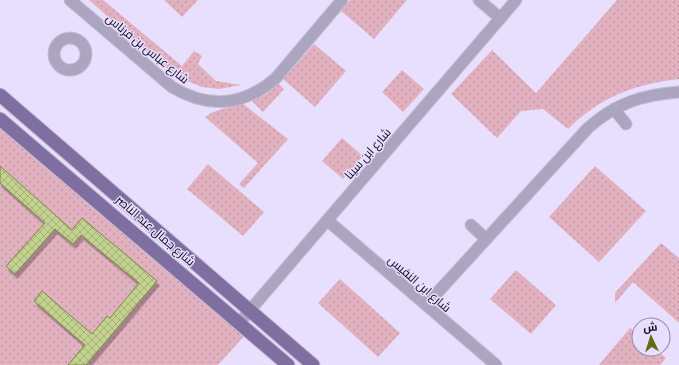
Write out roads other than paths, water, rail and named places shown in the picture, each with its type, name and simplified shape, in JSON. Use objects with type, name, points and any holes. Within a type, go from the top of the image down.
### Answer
[{"type":"main road","name":"شارع جمال عبد الناصر","points":[[0,95],[313,365]]},
{"type":"main road","name":"شارع جمال عبد الناصر","points":[[0,119],[288,365]]},
{"type":"street","name":"شارع عباس بن فرناس","points":[[70,0],[172,87],[181,93],[200,100],[219,102],[250,96],[268,85],[276,78],[342,0]]},
{"type":"street","points":[[479,0],[500,18]]},
{"type":"street","name":"شارع ابن سينا","points":[[239,323],[516,0]]},
{"type":"street","points":[[426,305],[597,120],[614,109],[633,100],[647,96],[679,92]]},
{"type":"street","points":[[614,109],[626,124]]},
{"type":"street","name":"شارع ابن النفيس","points":[[327,220],[496,365]]},
{"type":"street","points":[[471,225],[486,239]]}]
